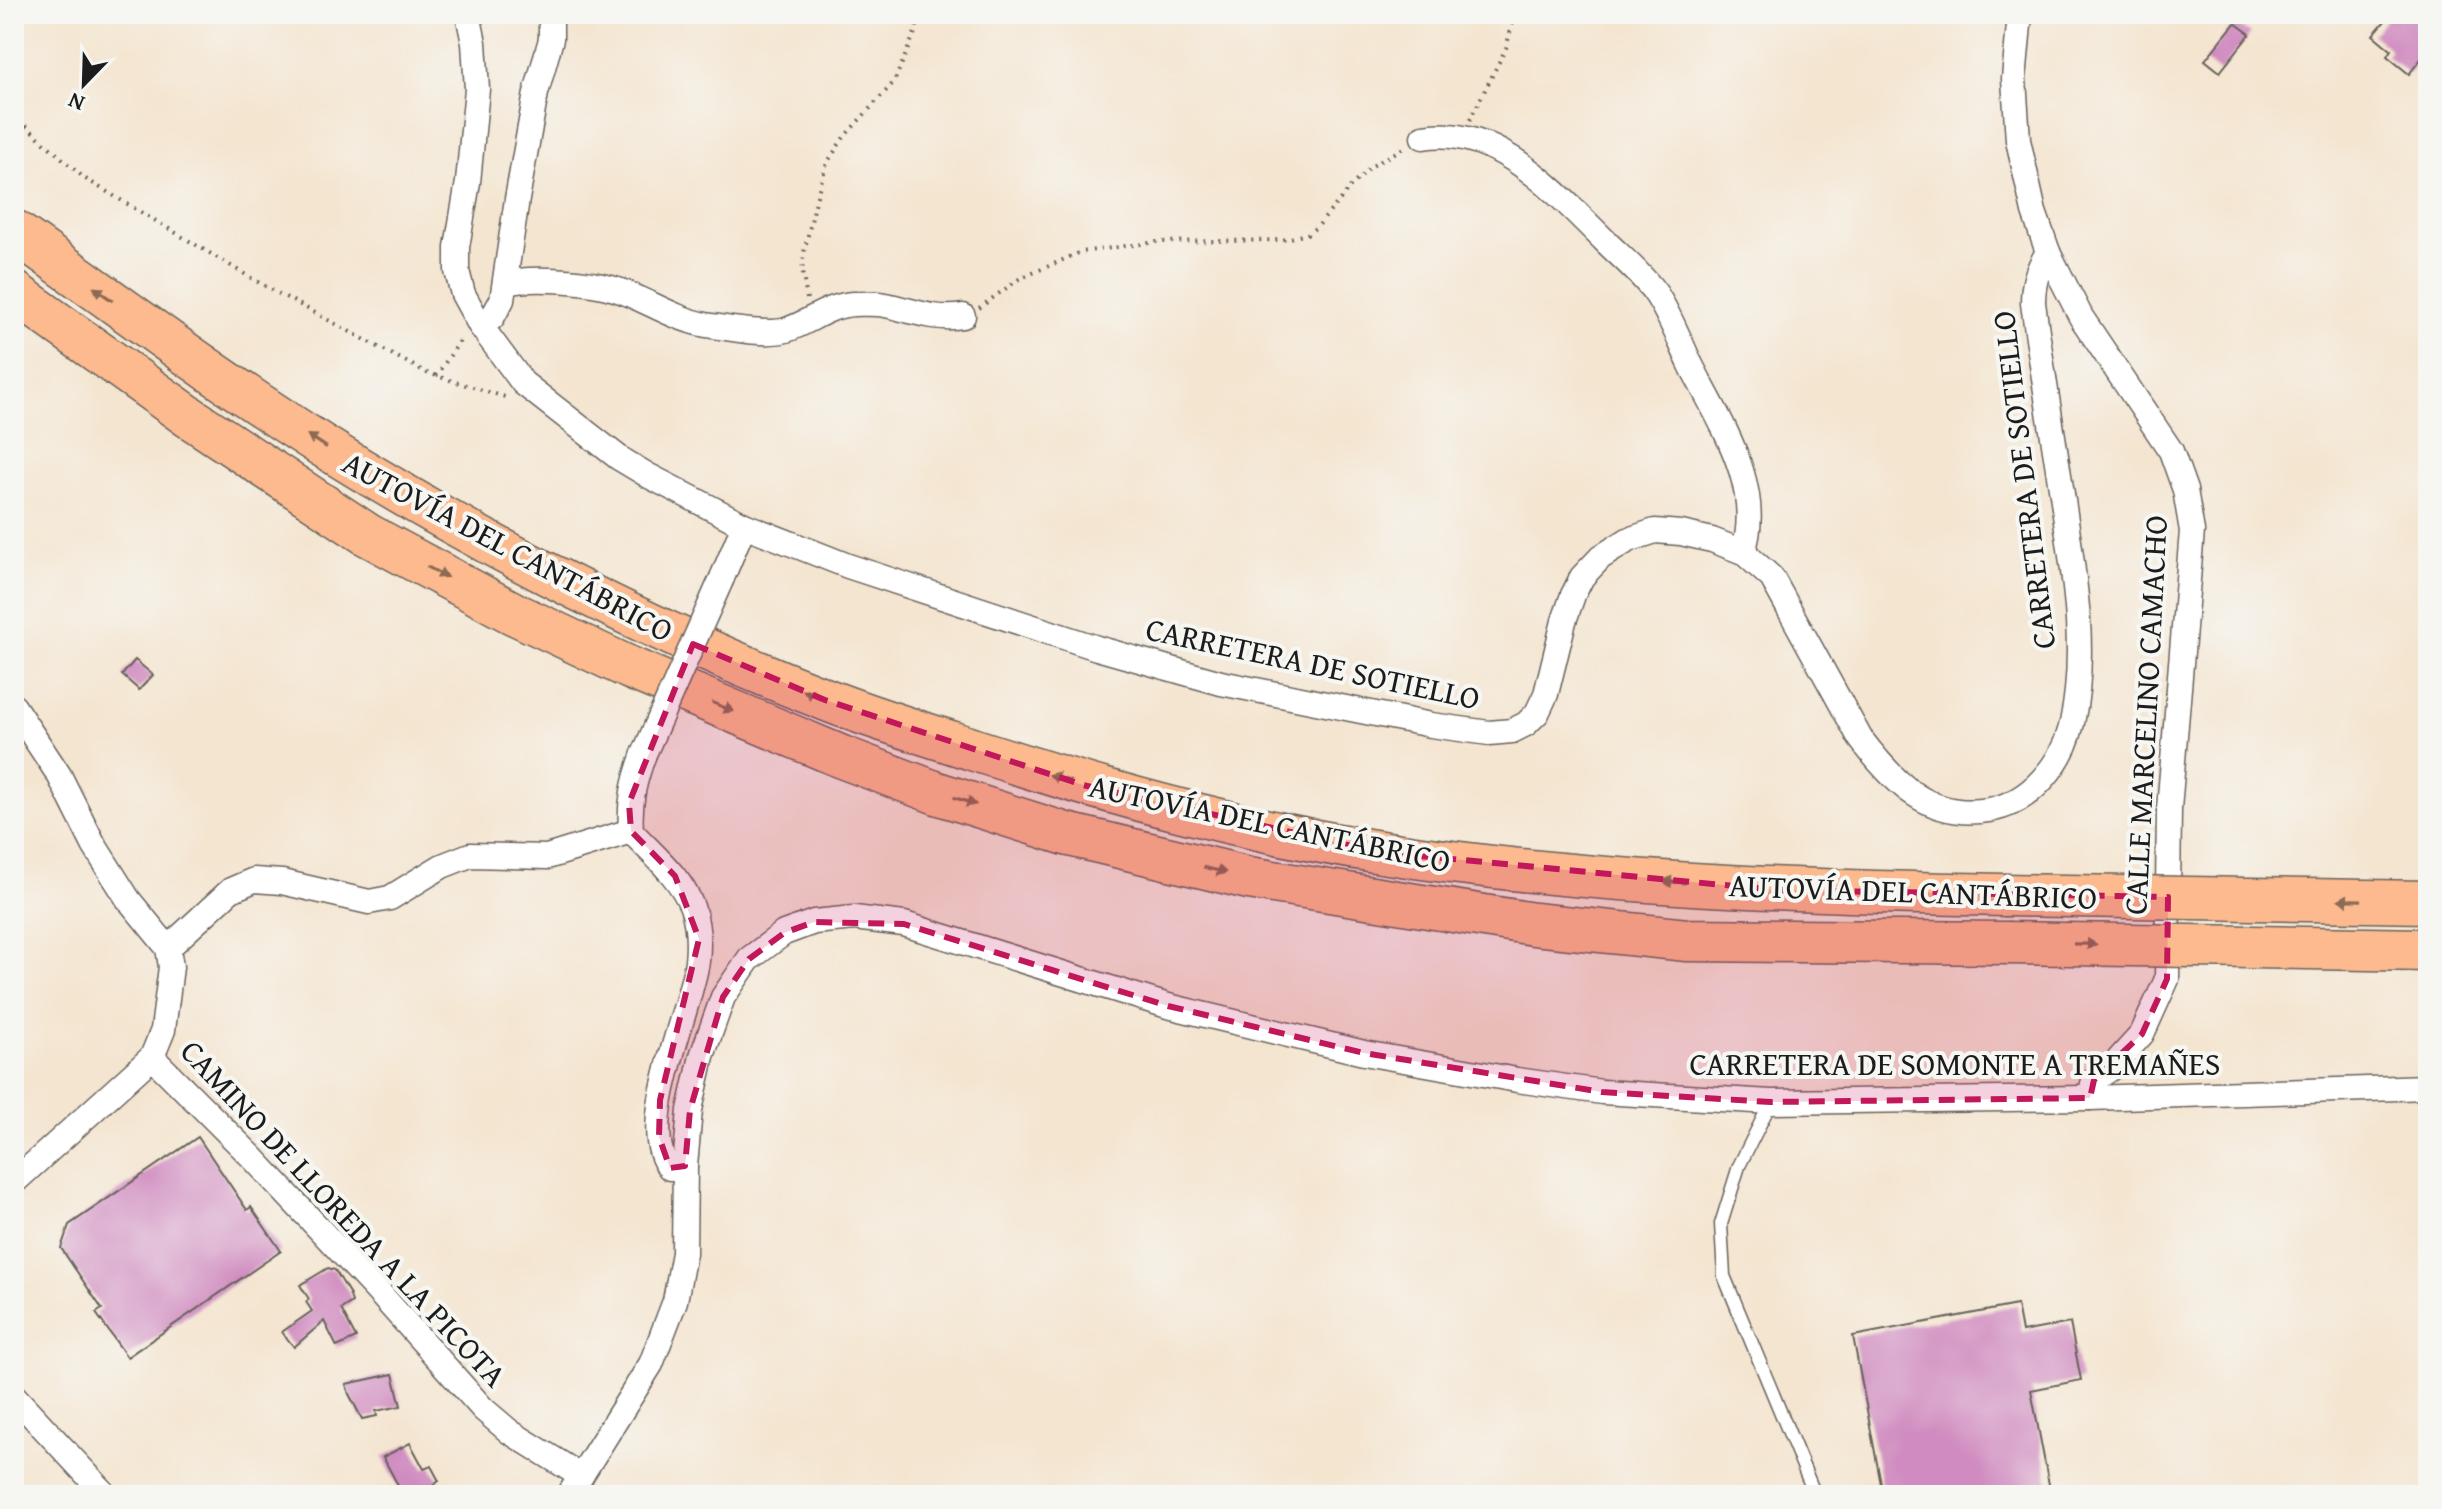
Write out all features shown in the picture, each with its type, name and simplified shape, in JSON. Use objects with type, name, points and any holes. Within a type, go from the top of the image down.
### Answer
[{"type":"highway","name":"AUTOVÍA DEL CANTÁBRICO","points":[[14,231],[322,446],[535,568],[641,622],[825,700],[1083,785],[1229,821],[1379,852],[1531,871],[1776,890],[2428,902]]},
{"type":"highway","name":"AUTOVÍA DEL CANTÁBRICO","points":[[14,292],[188,416],[368,535],[513,613],[630,668],[842,757],[937,793],[1081,838],[1249,878],[1534,924],[1687,940],[2428,950]]},
{"type":"highway","points":[[14,314],[165,422],[284,500],[368,535]]},
{"type":"street","name":"CARRETERA DE SOTIELLO","points":[[468,14],[474,43],[477,89],[468,182],[457,247],[457,271],[463,294],[480,325],[523,383],[619,458],[649,476],[744,525],[848,566],[1152,664],[1221,683],[1431,725],[1489,733],[1512,731],[1526,724],[1537,713],[1546,694],[1573,595],[1582,577],[1601,557],[1628,540],[1655,531],[1712,540],[1743,552],[1772,578],[1860,738],[1878,762],[1906,790],[1935,807],[1960,812],[1990,810],[2020,800],[2041,781],[2062,751],[2072,724],[2079,617],[2033,303],[2033,284],[2048,252]]},
{"type":"street","name":"CALLE MARCELINO CAMACHO","points":[[2020,14],[2014,79],[2018,140],[2034,212],[2048,252],[2081,317],[2171,451],[2185,490],[2192,531],[2169,809],[2167,979],[2142,1034],[2110,1069],[2094,1080],[2090,1098]]},
{"type":"street","points":[[480,325],[492,318],[502,300],[517,199],[536,93],[551,39],[551,25]]},
{"type":"street","points":[[1423,137],[1440,134],[1461,136],[1510,156],[1570,207],[1656,295],[1732,446],[1744,477],[1750,521],[1743,552]]},
{"type":"street","points":[[505,283],[525,278],[600,286],[621,291],[650,306],[705,324],[752,331],[783,332],[813,316],[848,304],[881,304],[944,319],[963,316]]},
{"type":"street","points":[[685,1166],[670,1168],[663,1161],[659,1137],[660,1100],[697,963],[699,939],[691,907],[675,876],[631,831],[629,803],[644,754],[744,525]]},
{"type":"street","points":[[14,707],[59,775],[94,845],[128,899],[168,948],[231,890],[254,880],[282,882],[369,902],[390,898],[442,866],[470,855],[547,857],[631,831]]},
{"type":"street","name":"CARRETERA DE SOMONTE A TREMAÑES","points":[[575,1485],[651,1364],[665,1330],[681,1275],[690,1110],[702,1056],[723,997],[749,959],[784,933],[814,922],[854,918],[904,924],[1168,1006],[1364,1053],[1602,1092],[1771,1102],[2090,1098],[2428,1087]]},
{"type":"street","name":"CAMINO DE LLOREDA A LA PICOTA","points":[[168,948],[171,967],[163,1030],[152,1057],[286,1193],[483,1409],[575,1485]]},
{"type":"street","points":[[14,1182],[152,1057]]},
{"type":"street","points":[[14,1396],[106,1495]]},
{"type":"lane","points":[[1771,1102],[1739,1166],[1721,1224],[1724,1276],[1815,1495]]},
{"type":"path","points":[[813,316],[802,270],[821,180],[827,163],[844,137],[894,82],[916,30],[919,14]]},
{"type":"path","points":[[1461,136],[1506,48],[1515,14]]},
{"type":"path","points":[[14,115],[84,178],[263,285],[436,376],[510,398],[535,394]]},
{"type":"path","points":[[963,316],[983,306],[1019,279],[1081,252],[1156,242],[1282,240],[1307,234],[1318,226],[1372,166],[1423,137]]},
{"type":"path","points":[[436,376],[464,335],[480,325]]},
{"type":"highlighted area","points":[[693,644],[825,700],[1083,785],[1379,852],[1776,890],[2168,897],[2167,979],[2142,1034],[2094,1080],[2090,1098],[1771,1102],[1602,1092],[1364,1053],[1168,1006],[904,924],[814,922],[784,933],[749,959],[723,997],[690,1110],[685,1166],[670,1168],[659,1137],[660,1100],[699,939],[675,876],[631,831],[629,803]]},
{"type":"building","points":[[2391,14],[2428,14],[2428,50],[2409,74],[2387,56],[2391,50],[2373,35]]},
{"type":"building","points":[[2235,23],[2250,34],[2220,72],[2205,60]]},
{"type":"building","points":[[135,660],[153,675],[139,690],[122,675]]},
{"type":"building","points":[[198,1137],[247,1210],[251,1207],[281,1251],[127,1357],[96,1313],[102,1309],[61,1248],[69,1225]]},
{"type":"building","points":[[328,1268],[335,1270],[349,1293],[352,1302],[341,1309],[356,1338],[337,1347],[324,1321],[294,1347],[282,1332],[312,1311],[300,1285]]},
{"type":"building","points":[[2017,1305],[2022,1332],[2070,1323],[2081,1380],[2031,1390],[2051,1495],[1883,1495],[1853,1336]]},
{"type":"building","points":[[393,1374],[401,1406],[376,1411],[377,1416],[362,1419],[346,1384]]},
{"type":"building","points":[[410,1443],[424,1469],[431,1466],[439,1481],[421,1495],[403,1495],[383,1457]]}]
